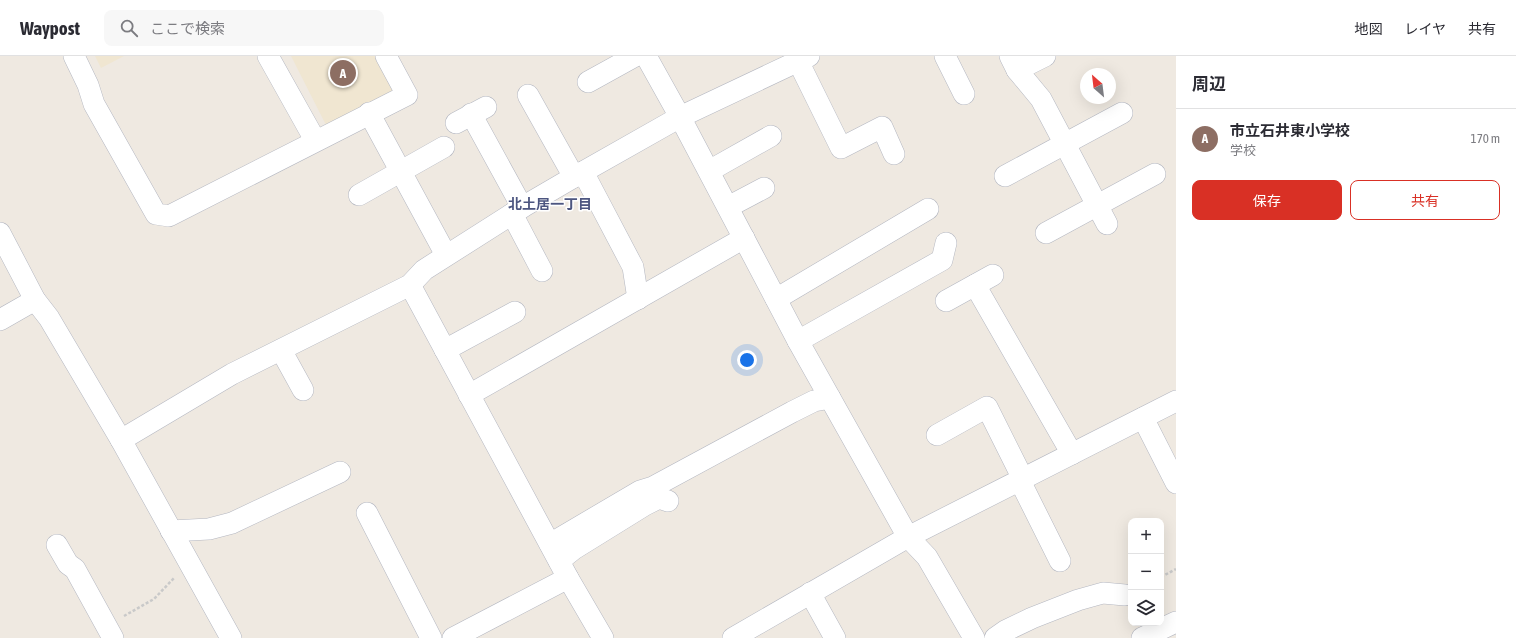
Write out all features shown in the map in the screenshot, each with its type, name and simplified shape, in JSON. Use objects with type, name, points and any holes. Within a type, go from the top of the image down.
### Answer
[{"type":"street","points":[[74,56],[88,85],[94,104],[156,214],[169,216],[315,140],[407,95],[386,56]]},
{"type":"street","points":[[268,56],[315,140]]},
{"type":"street","points":[[588,82],[635,56]]},
{"type":"street","points":[[646,56],[709,171],[798,341],[908,537],[926,556],[974,638]]},
{"type":"street","points":[[945,56],[964,94]]},
{"type":"street","points":[[1045,56],[1014,63],[1041,98],[1107,224]]},
{"type":"street","points":[[121,440],[232,374],[410,285],[424,270],[517,210],[680,117],[803,59],[841,148],[882,127],[894,154]]},
{"type":"street","points":[[528,95],[579,174],[633,267],[638,299]]},
{"type":"street","points":[[1005,176],[1122,113]]},
{"type":"street","points":[[370,114],[446,255]]},
{"type":"street","points":[[471,115],[517,210],[542,271]]},
{"type":"street","points":[[709,171],[771,136]]},
{"type":"street","points":[[359,195],[444,147]]},
{"type":"street","points":[[1046,233],[1155,174]]},
{"type":"street","points":[[728,207],[764,188]]},
{"type":"street","points":[[776,299],[928,208]]},
{"type":"street","points":[[0,233],[35,300],[49,318],[121,440],[231,638]]},
{"type":"street","points":[[469,395],[744,238]]},
{"type":"street","points":[[798,341],[942,260],[946,243]]},
{"type":"street","points":[[946,301],[993,275]]},
{"type":"street","points":[[410,285],[559,561],[603,638]]},
{"type":"street","points":[[975,285],[1072,454]]},
{"type":"street","points":[[0,320],[35,300]]},
{"type":"street","points":[[445,350],[515,312]]},
{"type":"street","points":[[281,350],[303,390]]},
{"type":"street","points":[[453,638],[587,541],[792,412],[814,401],[830,398]]},
{"type":"street","points":[[733,638],[908,537],[1176,401]]},
{"type":"street","points":[[937,435],[987,407],[1060,561]]},
{"type":"street","points":[[1143,418],[1176,483]]},
{"type":"street","points":[[171,531],[209,529],[232,523],[340,472]]},
{"type":"street","points":[[367,514],[431,638]]},
{"type":"street","points":[[57,545],[68,564],[74,569],[110,632]]},
{"type":"street","points":[[995,638],[1005,631],[1032,618],[1078,600],[1103,593],[1125,595]]},
{"type":"street","points":[[810,594],[835,638]]},
{"type":"street","points":[[1142,638],[1176,622]]},
{"type":"path","points":[[110,632],[154,599],[170,583],[188,560]]},
{"type":"path","points":[[1164,575],[1176,569]]},
{"type":"shaded area","points":[[95,56],[124,56],[101,68]]},
{"type":"shaded area","points":[[291,56],[377,56],[396,90],[326,125]]},
{"type":"place","name":"市立石井東小学校","points":[[343,73]]},
{"type":"district","name":"北土居一丁目","points":[[550,204]]}]
